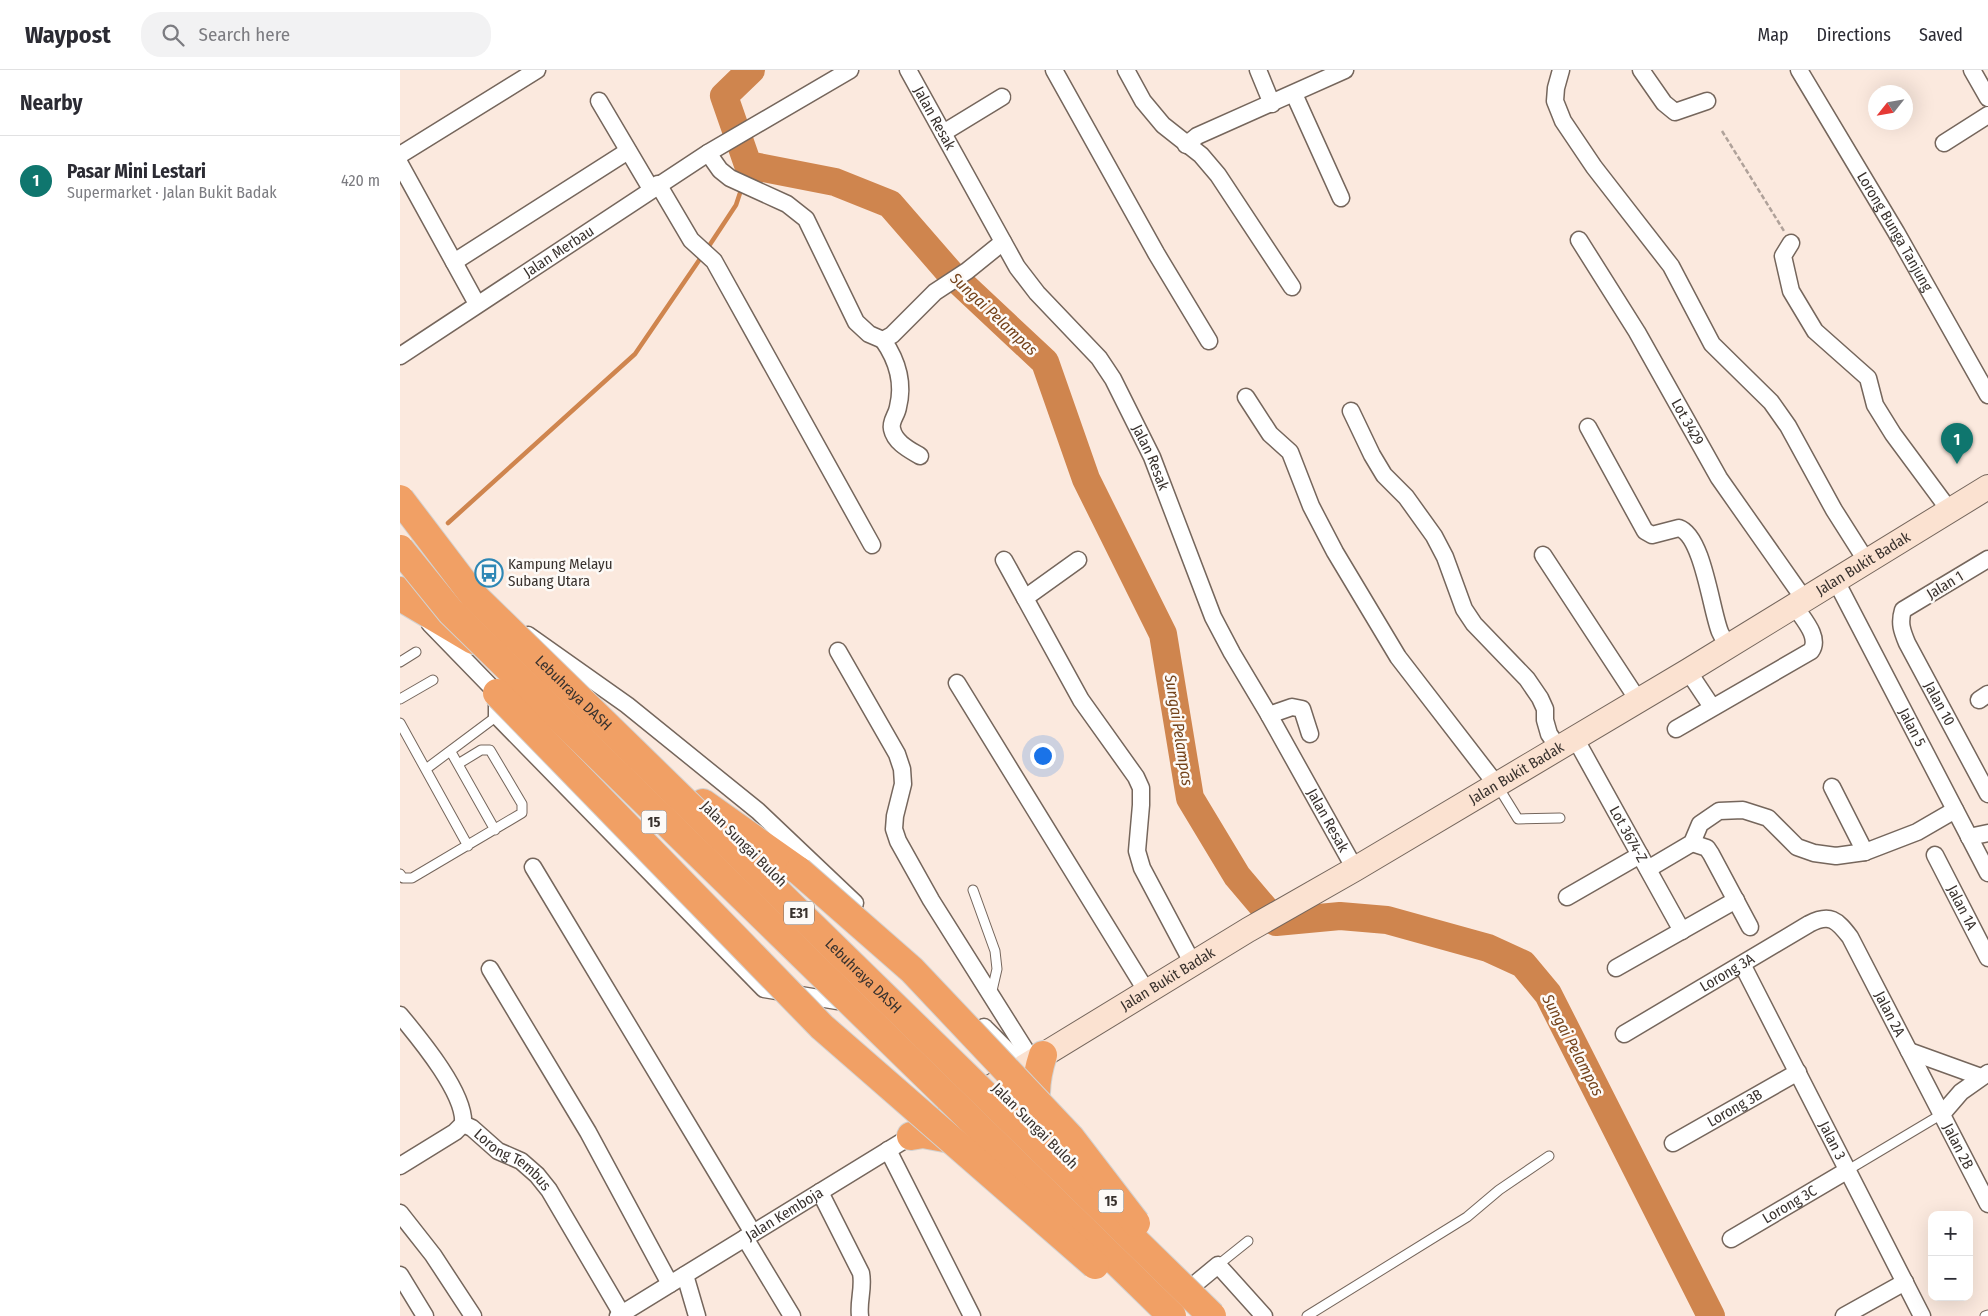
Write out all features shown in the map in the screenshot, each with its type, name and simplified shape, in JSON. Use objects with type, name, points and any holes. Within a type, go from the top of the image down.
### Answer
[{"type":"highway","name":"Jalan Sungai Buloh","points":[[400,488],[504,617],[703,803],[862,962],[1041,1131],[1203,1302],[1228,1316]]},
{"type":"highway","name":"Lebuhraya DASH","points":[[400,499],[473,595],[1203,1302]]},
{"type":"highway","name":"Lebuhraya DASH","points":[[400,549],[452,612],[1172,1316]]},
{"type":"highway","name":"15","points":[[400,562],[418,584],[474,641],[837,1001],[983,1151],[1155,1316]]},
{"type":"highway","name":"15","points":[[405,597],[474,641]]},
{"type":"highway","points":[[497,704],[822,1027],[1132,1298],[1164,1316]]},
{"type":"highway","points":[[703,803],[799,871],[912,970],[1070,1137],[1203,1302]]},
{"type":"highway","points":[[1034,1061],[1035,1100],[1041,1131]]},
{"type":"highway","points":[[911,1136],[923,1134],[962,1141],[983,1151]]},
{"type":"main road","name":"Jalan Bukit Badak","points":[[947,1114],[1248,930],[1355,869],[1688,671],[1988,487]]},
{"type":"street","points":[[400,155],[537,70]]},
{"type":"street","name":"Jalan Merbau","points":[[400,356],[712,150],[850,70]]},
{"type":"street","name":"Jalan Resak","points":[[908,70],[1017,267],[1037,293],[1099,358],[1113,379],[1152,458],[1214,617],[1232,653],[1355,869]]},
{"type":"street","points":[[1054,70],[1156,253],[1209,341]]},
{"type":"street","points":[[1126,70],[1144,101],[1163,125],[1201,155],[1224,183],[1292,287]]},
{"type":"street","points":[[1258,70],[1272,104]]},
{"type":"street","points":[[1186,145],[1197,136],[1345,70]]},
{"type":"street","points":[[1561,70],[1555,101],[1563,121],[1594,167],[1671,266],[1712,344],[1771,402],[1788,426],[1834,510],[1866,562]]},
{"type":"street","points":[[1642,70],[1664,103],[1675,112],[1706,101]]},
{"type":"street","name":"Lorong Bunga Tanjung","points":[[1799,70],[1896,232],[1988,395]]},
{"type":"street","points":[[1972,70],[1988,98]]},
{"type":"street","points":[[1294,94],[1341,198]]},
{"type":"street","points":[[943,133],[1002,98]]},
{"type":"street","points":[[598,101],[628,151],[691,240],[714,261],[872,545]]},
{"type":"street","points":[[1944,143],[1988,115]]},
{"type":"street","points":[[712,150],[720,170],[730,178],[787,204],[806,219],[856,322],[868,334],[883,340],[893,354],[899,372],[900,394],[892,428],[895,437],[904,446],[920,456]]},
{"type":"street","points":[[454,262],[628,151]]},
{"type":"street","points":[[400,164],[478,304]]},
{"type":"street","name":"Lot 3429","points":[[1580,240],[1637,332],[1719,478],[1799,602],[1815,638],[1815,645],[1811,651],[1676,729]]},
{"type":"street","points":[[883,340],[892,335],[935,292],[967,271],[1003,242]]},
{"type":"street","points":[[1791,243],[1783,256],[1792,291],[1810,323],[1824,341],[1868,378],[1875,405],[1893,434],[1950,511]]},
{"type":"street","points":[[1246,397],[1270,434],[1290,452],[1315,514],[1398,657],[1496,784]]},
{"type":"street","name":"Lot 3674-Z","points":[[1351,411],[1372,455],[1384,474],[1406,497],[1434,536],[1445,557],[1464,608],[1474,624],[1528,679],[1545,709],[1549,734],[1567,742],[1644,862],[1682,931]]},
{"type":"street","points":[[1588,427],[1645,531],[1652,535],[1679,528],[1686,531],[1703,565],[1720,632],[1728,646]]},
{"type":"street","points":[[1543,555],[1638,700]]},
{"type":"street","name":"Jalan 1","points":[[1903,610],[1988,559]]},
{"type":"street","points":[[1004,560],[1081,700],[1136,777],[1141,788],[1136,851],[1142,868],[1193,964]]},
{"type":"street","points":[[1024,598],[1078,560]]},
{"type":"street","name":"Jalan 5","points":[[1836,580],[1988,874]]},
{"type":"street","points":[[405,597],[497,704],[764,989],[837,1001]]},
{"type":"street","name":"Jalan 10","points":[[1903,610],[1900,619],[1901,628],[1988,794]]},
{"type":"street","points":[[504,617],[627,705],[758,811],[888,934],[1034,1061]]},
{"type":"street","points":[[838,651],[897,754],[902,769],[903,784],[894,829],[898,841],[931,900],[1034,1061]]},
{"type":"street","points":[[1688,671],[1712,707]]},
{"type":"street","points":[[957,683],[1147,992]]},
{"type":"street","points":[[1269,715],[1292,708],[1302,709],[1310,734]]},
{"type":"street","points":[[1832,787],[1865,852]]},
{"type":"street","points":[[1692,843],[1700,824],[1719,811],[1743,810],[1768,818],[1797,847],[1814,853],[1836,856],[1865,852],[1917,832],[1955,810]]},
{"type":"street","points":[[1969,837],[1988,834]]},
{"type":"street","points":[[1567,897],[1644,862],[1692,843],[1707,848],[1750,927]]},
{"type":"street","name":"Jalan 1A","points":[[1935,855],[1988,958]]},
{"type":"street","points":[[533,867],[749,1236],[792,1316]]},
{"type":"street","points":[[1616,968],[1736,900]]},
{"type":"street","name":"Lorong 3A","points":[[1624,1034],[1743,966],[1820,919],[1832,919]]},
{"type":"street","name":"Jalan 2A","points":[[1832,919],[1841,925],[1850,937],[1942,1114]]},
{"type":"street","name":"Jalan 3","points":[[1743,966],[1922,1316]]},
{"type":"street","points":[[490,969],[588,1132],[670,1284]]},
{"type":"street","name":"Lorong Tembus","points":[[400,1015],[429,1050],[462,1109],[463,1124],[472,1128],[498,1151],[521,1161],[537,1175],[549,1190],[621,1315]]},
{"type":"street","points":[[1908,1051],[1984,1075]]},
{"type":"street","name":"Lorong 3B","points":[[1673,1143],[1798,1072]]},
{"type":"street","points":[[1942,1114],[1961,1092],[1984,1075]]},
{"type":"street","name":"Jalan Kemboja","points":[[621,1315],[947,1114]]},
{"type":"street","name":"Jalan 2B","points":[[1942,1114],[1988,1204]]},
{"type":"street","points":[[400,1166],[455,1132],[463,1124]]},
{"type":"street","points":[[888,1150],[972,1316]]},
{"type":"street","name":"Lorong 3C","points":[[1731,1239],[1848,1170]]},
{"type":"street","points":[[820,1192],[861,1273],[863,1282],[858,1306],[860,1316]]},
{"type":"street","points":[[400,1213],[433,1255],[473,1316]]},
{"type":"street","points":[[1203,1302],[1218,1264],[1264,1316]]},
{"type":"street","points":[[400,1275],[424,1316]]},
{"type":"street","points":[[685,1275],[697,1316]]},
{"type":"street","points":[[1844,1316],[1905,1282]]},
{"type":"lane","points":[[400,662],[416,652]]},
{"type":"lane","points":[[400,699],[433,680]]},
{"type":"lane","points":[[426,769],[451,752],[497,704]]},
{"type":"lane","points":[[400,723],[468,846]]},
{"type":"lane","points":[[400,874],[403,878],[412,878],[518,816],[523,808],[494,754],[486,749],[458,764]]},
{"type":"lane","points":[[451,752],[495,830]]},
{"type":"lane","points":[[1496,784],[1518,819],[1560,818]]},
{"type":"lane","points":[[973,890],[995,951],[997,969],[991,995]]},
{"type":"lane","points":[[1848,1170],[1942,1114]]},
{"type":"lane","points":[[1307,1316],[1466,1216],[1549,1156]]},
{"type":"lane","points":[[1218,1264],[1248,1241]]},
{"type":"path","points":[[1722,132],[1791,243]]},
{"type":"waterway","name":"Sungai Pelampas","points":[[751,70],[724,96],[748,165],[835,182],[890,204],[950,273],[1045,362],[1086,479],[1163,634],[1190,798],[1237,876],[1276,922],[1340,916],[1387,920],[1488,948],[1523,964],[1548,994],[1711,1316]]},
{"type":"waterway","points":[[744,179],[748,165]]},
{"type":"waterway","points":[[707,249],[736,205],[742,187]]},
{"type":"waterway","points":[[448,523],[635,354],[702,256]]},
{"type":"place","name":"Pasar Mini Lestari","points":[[1957,464]]},
{"type":"place","name":"Kampung Melayu Subang Utara","points":[[489,573]]}]
